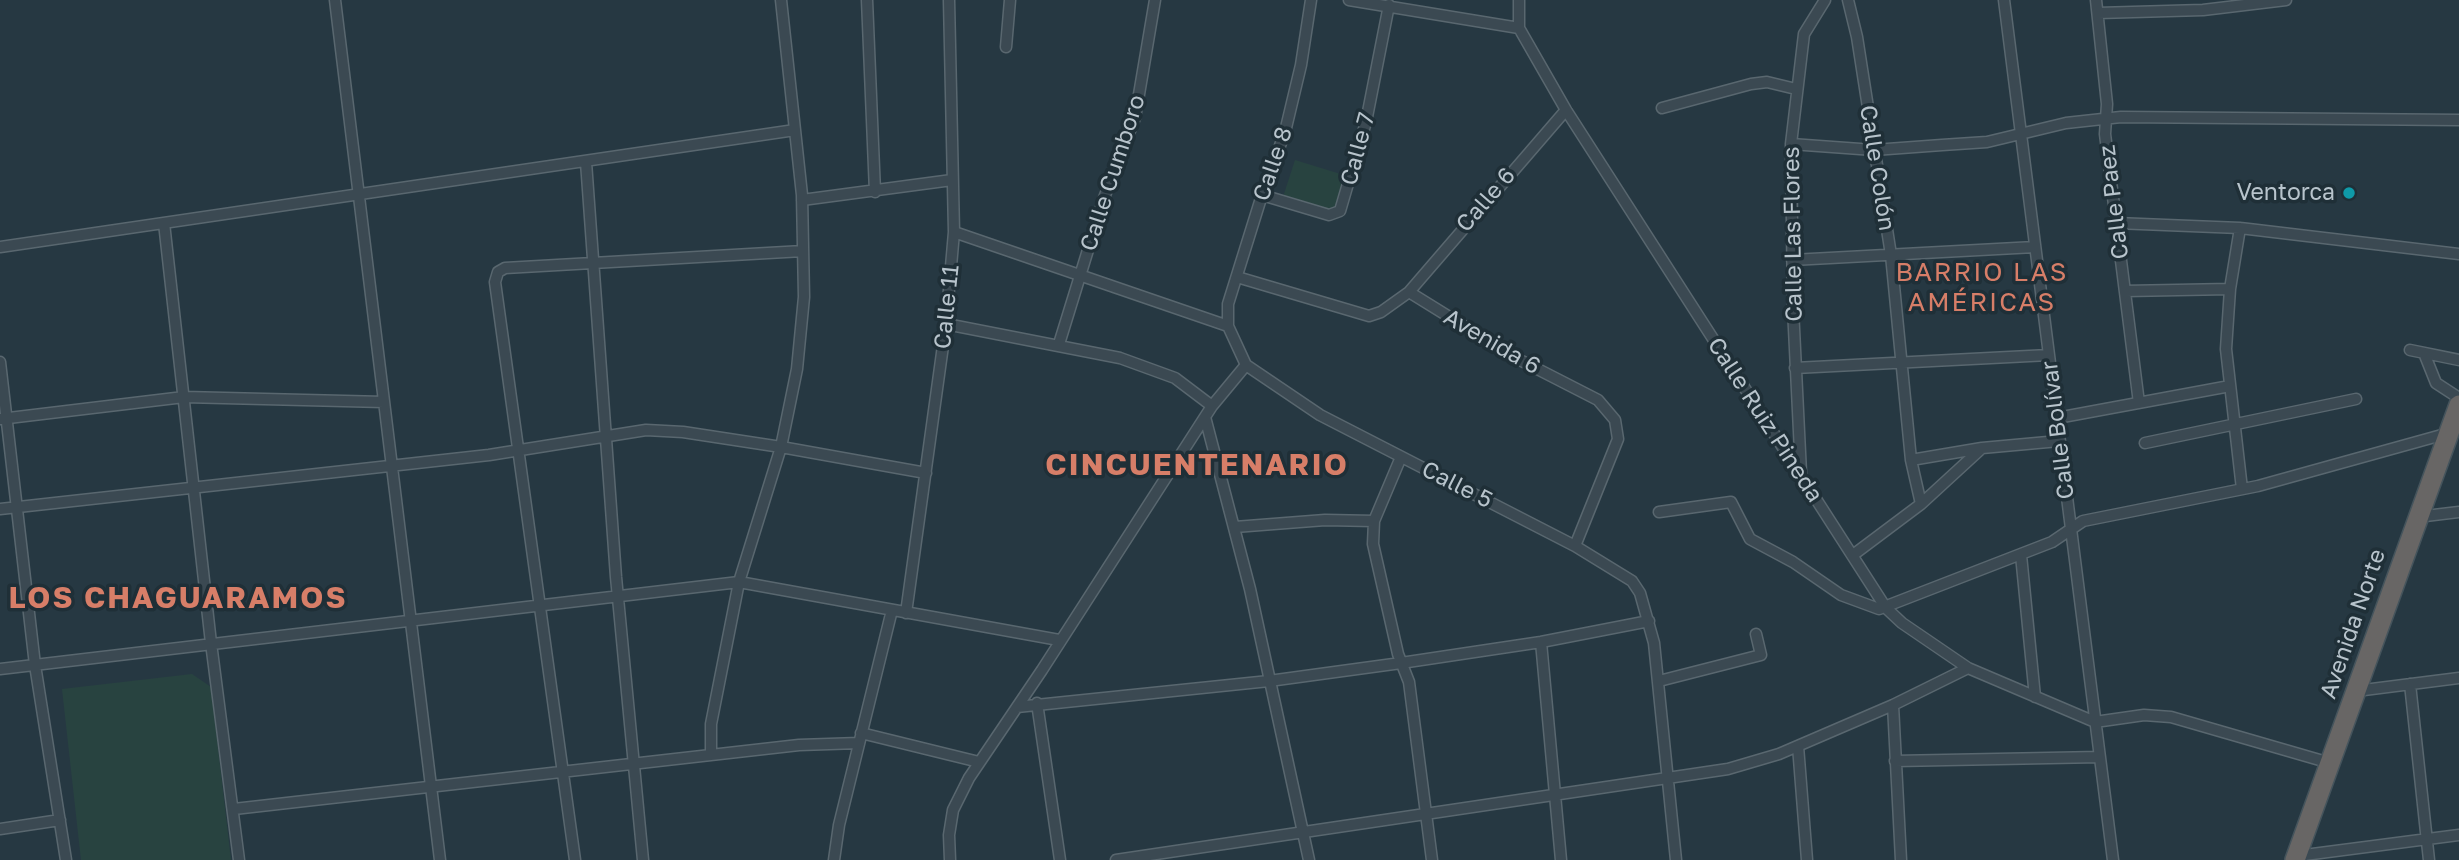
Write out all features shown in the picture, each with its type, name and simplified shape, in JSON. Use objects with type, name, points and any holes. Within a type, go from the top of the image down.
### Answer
[{"type":"highway","name":"Avenida Norte","points":[[2296,858],[2417,517],[2453,433],[2459,405]]},
{"type":"street","points":[[335,0],[408,620],[440,860]]},
{"type":"street","points":[[711,755],[711,724],[739,582],[781,447],[797,369],[804,298],[803,200],[781,0]]},
{"type":"street","points":[[867,0],[875,192]]},
{"type":"street","name":"Calle 11","points":[[906,613],[946,324],[954,232],[949,0]]},
{"type":"street","points":[[1006,47],[1010,0]]},
{"type":"street","name":"Calle Cumboro","points":[[1059,344],[1104,198],[1135,118],[1155,0]]},
{"type":"street","name":"Calle 8","points":[[1228,326],[1228,304],[1285,132],[1301,65],[1311,0]]},
{"type":"street","points":[[1349,0],[1519,28],[1519,0]]},
{"type":"street","name":"Calle Las Flores","points":[[1801,475],[1791,260],[1791,144],[1804,34],[1825,0]]},
{"type":"street","name":"Calle Colón","points":[[1847,0],[1857,37],[1891,255],[1911,460],[1921,504]]},
{"type":"street","name":"Calle Bolívar","points":[[2004,0],[2113,860]]},
{"type":"street","name":"Calle Paez","points":[[2096,0],[2116,223],[2139,403]]},
{"type":"street","points":[[2150,0],[2152,12]]},
{"type":"street","points":[[2098,13],[2152,12],[2286,0]]},
{"type":"street","name":"Calle 7","points":[[1262,195],[1329,215],[1340,211],[1366,122],[1389,5]]},
{"type":"street","name":"Calle Ruiz Pineda","points":[[1519,28],[1566,110],[1886,608],[1902,623],[1968,668],[2095,722]]},
{"type":"street","points":[[1662,108],[1751,84],[1767,82],[1796,89]]},
{"type":"street","name":"Calle 6","points":[[1409,292],[1566,110]]},
{"type":"street","points":[[1791,144],[1874,150],[1987,142],[2105,118],[2186,116],[2459,120]]},
{"type":"street","points":[[0,247],[795,130]]},
{"type":"street","points":[[586,162],[618,596],[643,860]]},
{"type":"street","points":[[803,200],[952,180]]},
{"type":"street","points":[[164,223],[211,643],[239,860]]},
{"type":"street","points":[[2116,223],[2240,228],[2459,254]]},
{"type":"street","points":[[2240,228],[2230,289],[2226,349],[2242,489]]},
{"type":"street","points":[[950,860],[949,835],[953,810],[979,762],[1212,406],[1246,365],[1228,326],[954,232]]},
{"type":"street","points":[[1791,260],[2035,247]]},
{"type":"street","points":[[575,860],[495,282],[498,272],[505,268],[803,251]]},
{"type":"street","points":[[1237,277],[1369,316],[1381,312],[1409,292]]},
{"type":"street","points":[[2125,291],[2230,289]]},
{"type":"street","name":"Avenida 6","points":[[1409,292],[1514,357],[1598,400],[1609,409],[1615,420],[1618,439],[1575,546]]},
{"type":"street","points":[[946,324],[1120,358],[1161,372],[1196,391],[1212,406]]},
{"type":"street","points":[[2410,350],[2459,360]]},
{"type":"street","points":[[2424,353],[2436,383],[2459,398]]},
{"type":"street","points":[[1795,368],[2049,355]]},
{"type":"street","points":[[0,362],[3,418],[17,506],[34,665],[66,860]]},
{"type":"street","name":"Calle 5","points":[[1246,365],[1320,415],[1575,546],[1632,581],[1640,593],[1649,621],[1659,681],[1676,860]]},
{"type":"street","points":[[2057,418],[2230,386]]},
{"type":"street","points":[[3,418],[184,397],[384,402]]},
{"type":"street","points":[[2145,443],[2356,399]]},
{"type":"street","points":[[1205,417],[1235,527],[1308,860]]},
{"type":"street","points":[[0,509],[392,467],[520,451],[646,430],[683,432],[781,447],[926,473]]},
{"type":"street","points":[[1659,512],[1731,502],[1749,539],[1859,604],[1879,609],[2052,542],[2083,521],[2242,489],[2453,433]]},
{"type":"street","points":[[1911,460],[1982,448],[2059,441]]},
{"type":"street","points":[[1853,555],[1921,504],[1982,448]]},
{"type":"street","points":[[1402,457],[1374,521],[1378,574],[1401,663],[1409,682],[1432,860]]},
{"type":"street","points":[[2417,517],[2459,512]]},
{"type":"street","points":[[1235,527],[1325,520],[1374,521]]},
{"type":"street","points":[[2021,555],[2035,697]]},
{"type":"street","points":[[0,669],[739,582],[1059,640]]},
{"type":"street","points":[[834,860],[839,825],[892,610]]},
{"type":"street","points":[[1017,707],[1269,681],[1541,642],[1649,621]]},
{"type":"street","points":[[1659,681],[1761,655],[1756,634]]},
{"type":"street","points":[[1541,642],[1561,860]]},
{"type":"street","points":[[1116,860],[1186,854],[1302,831],[1374,823],[1427,811],[1556,796],[1728,769],[1798,746],[1893,705],[1968,668]]},
{"type":"street","points":[[2356,691],[2459,678]]},
{"type":"street","points":[[2410,684],[2429,860]]},
{"type":"street","points":[[1037,704],[1060,860]]},
{"type":"street","points":[[1893,705],[1901,860]]},
{"type":"street","points":[[2095,722],[2144,715],[2171,717],[2330,763]]},
{"type":"street","points":[[234,809],[860,738],[979,762]]},
{"type":"street","points":[[1798,746],[1807,860]]},
{"type":"street","points":[[1895,761],[2100,757]]},
{"type":"street","points":[[0,829],[60,820]]},
{"type":"street","points":[[2296,858],[2336,855],[2459,835]]},
{"type":"green space","points":[[1295,160],[1347,176],[1336,213],[1283,197]]},
{"type":"green space","points":[[192,674],[211,687],[231,860],[81,860],[62,689]]},
{"type":"place","name":"Ventorca","points":[[2349,193]]},
{"type":"district","name":"BARRIO LAS AMÉRICAS","points":[[1982,288]]},
{"type":"district","name":"CINCUENTENARIO","points":[[1197,465]]},
{"type":"district","name":"LOS CHAGUARAMOS","points":[[178,598]]}]
